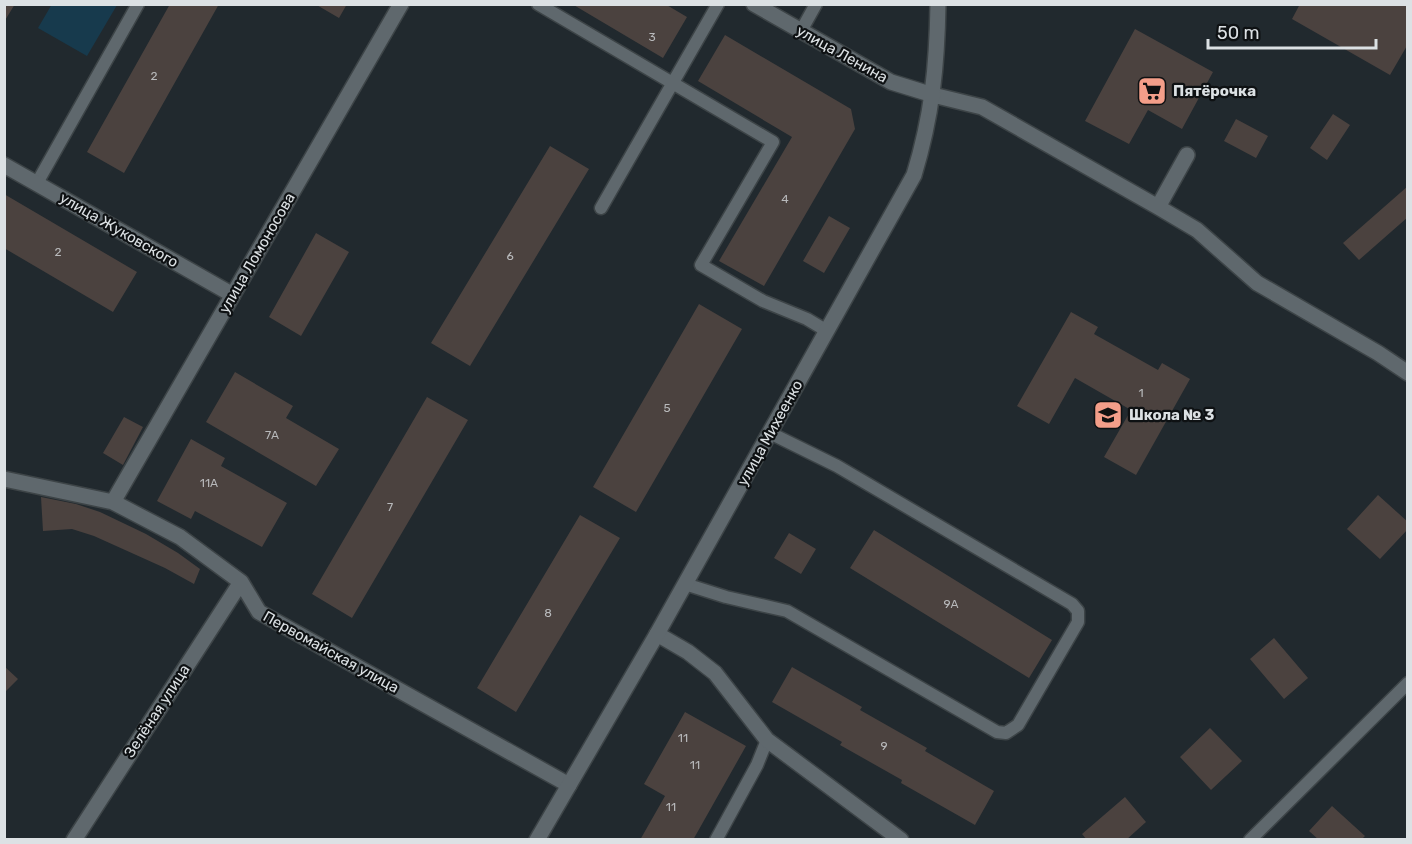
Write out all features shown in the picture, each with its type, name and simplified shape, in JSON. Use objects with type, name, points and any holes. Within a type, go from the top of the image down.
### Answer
[{"type":"street","name":"улица Ломоносова","points":[[113,502],[401,4]]},
{"type":"street","name":"улица Ленина","points":[[754,4],[891,82],[981,107],[1158,207],[1197,230],[1257,283],[1378,353],[1407,373]]},
{"type":"street","name":"улица Михеенко","points":[[537,840],[657,634],[914,175],[928,124],[933,95],[938,4]]},
{"type":"street","points":[[1158,207],[1187,155]]},
{"type":"street","name":"улица Жуковского","points":[[4,165],[233,295]]},
{"type":"street","name":"Первомайская улица","points":[[4,479],[113,502],[180,537],[241,582],[259,612],[569,785]]},
{"type":"street","name":"Зелёная улица","points":[[74,840],[241,582]]},
{"type":"street","points":[[657,634],[688,652],[715,673],[767,740],[901,840]]},
{"type":"lane","points":[[37,183],[138,4]]},
{"type":"lane","points":[[538,4],[773,142],[701,265],[763,301],[807,319],[827,331]]},
{"type":"lane","points":[[602,208],[718,4]]},
{"type":"lane","points":[[801,31],[816,4]]},
{"type":"lane","points":[[685,584],[726,597],[787,611],[997,732],[1006,733],[1018,725],[1078,622],[1078,611],[1072,604],[837,466],[770,433]]},
{"type":"lane","points":[[1250,840],[1407,682]]},
{"type":"lane","points":[[716,840],[757,765],[767,740]]},
{"type":"shaded area","points":[[52,4],[117,5],[87,56],[38,28]]},
{"type":"building","points":[[4,4],[15,4],[4,22]]},
{"type":"building","points":[[170,4],[219,4],[124,173],[87,152]]},
{"type":"building","points":[[315,4],[347,4],[339,18]]},
{"type":"building","points":[[572,4],[665,4],[687,17],[663,58]]},
{"type":"building","points":[[1300,4],[1408,4],[1408,44],[1390,75],[1292,19]]},
{"type":"building","name":"Пятёрочка","points":[[1135,29],[1213,72],[1182,129],[1148,110],[1129,144],[1085,121]]},
{"type":"building","points":[[725,35],[851,109],[855,129],[764,286],[719,261],[792,137],[698,81]]},
{"type":"building","points":[[1333,114],[1350,125],[1327,160],[1310,148]]},
{"type":"building","points":[[1236,119],[1268,136],[1256,158],[1224,141]]},
{"type":"building","points":[[550,146],[589,169],[470,366],[431,343]]},
{"type":"building","points":[[1408,186],[1408,217],[1359,260],[1343,243]]},
{"type":"building","points":[[4,194],[137,272],[113,312],[4,248]]},
{"type":"building","points":[[829,216],[850,228],[824,273],[803,261]]},
{"type":"building","points":[[316,233],[349,252],[301,336],[269,317]]},
{"type":"building","points":[[699,304],[742,329],[636,512],[593,487]]},
{"type":"building","points":[[1071,312],[1098,327],[1094,334],[1158,370],[1162,363],[1190,379],[1136,475],[1104,457],[1131,410],[1075,378],[1049,424],[1017,406]]},
{"type":"building","points":[[235,372],[293,406],[286,418],[339,449],[316,486],[206,422]]},
{"type":"building","points":[[427,397],[468,420],[352,618],[312,594]]},
{"type":"building","points":[[124,417],[143,427],[123,465],[103,453]]},
{"type":"building","points":[[191,439],[225,458],[221,466],[287,503],[262,547],[195,511],[191,519],[157,501]]},
{"type":"building","points":[[1378,495],[1408,522],[1408,529],[1380,559],[1347,529]]},
{"type":"building","points":[[41,497],[76,504],[100,512],[146,534],[200,569],[194,584],[165,568],[94,536],[72,529],[43,531]]},
{"type":"building","points":[[580,515],[620,538],[516,712],[477,688]]},
{"type":"building","points":[[874,530],[1052,640],[1029,678],[850,568]]},
{"type":"building","points":[[789,533],[816,549],[801,574],[774,558]]},
{"type":"building","points":[[1274,638],[1308,678],[1284,699],[1250,659]]},
{"type":"building","points":[[4,666],[18,679],[4,693]]},
{"type":"building","points":[[792,667],[862,707],[860,710],[927,748],[925,751],[994,791],[975,825],[901,783],[902,780],[840,745],[842,742],[772,702]]},
{"type":"building","points":[[685,712],[746,746],[693,840],[640,840],[665,796],[644,784]]},
{"type":"building","points":[[1210,728],[1242,761],[1211,790],[1180,757]]},
{"type":"building","points":[[1125,797],[1146,822],[1126,840],[1087,840],[1082,834]]},
{"type":"building","points":[[1332,806],[1365,836],[1361,840],[1319,840],[1309,831]]},
{"type":"place","name":"Пятёрочка","points":[[1152,91]]},
{"type":"place","name":"Школа № 3","points":[[1108,415]]}]
